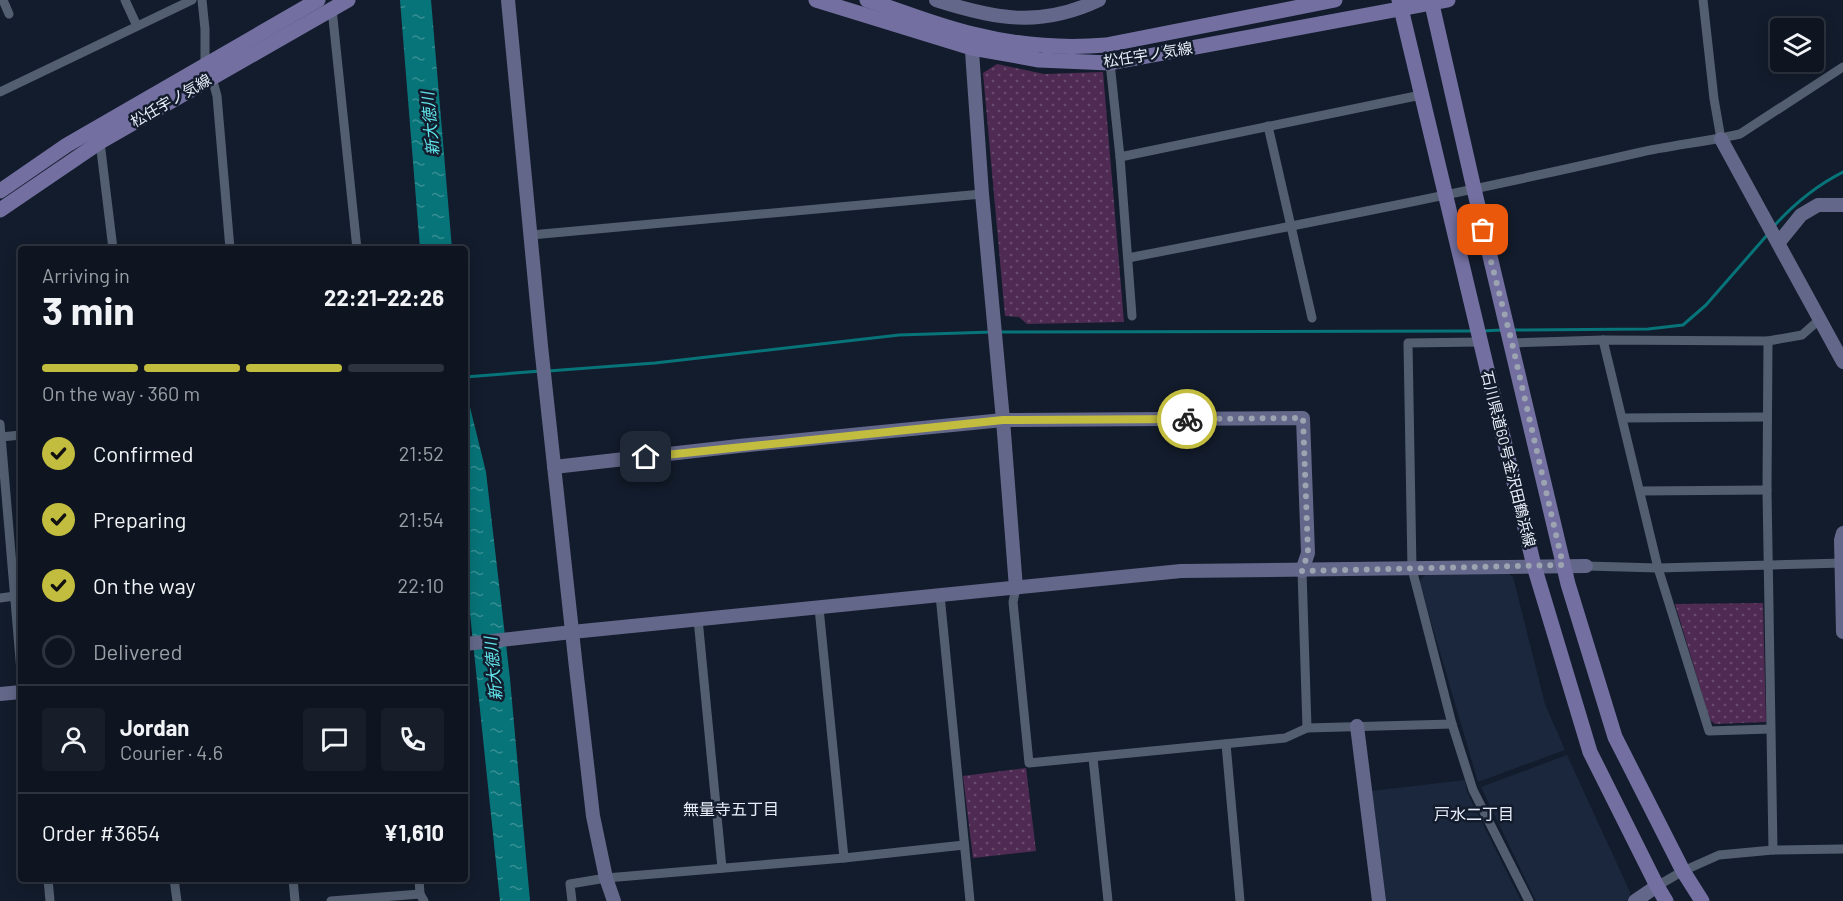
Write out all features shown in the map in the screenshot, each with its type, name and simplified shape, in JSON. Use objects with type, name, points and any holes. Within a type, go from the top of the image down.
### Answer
[{"type":"main road","name":"松任宇ノ気線","points":[[0,210],[318,0]]},
{"type":"main road","name":"松任宇ノ気線","points":[[0,191],[67,145],[348,0]]},
{"type":"main road","name":"松任宇ノ気線","points":[[816,0],[1039,60],[1110,63],[1400,4],[1448,0]]},
{"type":"main road","name":"松任宇ノ気線","points":[[867,0],[972,41],[1072,48],[1106,45],[1335,0]]},
{"type":"main road","name":"石川県道60号金沢田鶴浜線","points":[[1432,2],[1563,565],[1615,737],[1683,871],[1702,901]]},
{"type":"main road","name":"石川県道60号金沢田鶴浜線","points":[[1400,4],[1534,566],[1590,752],[1666,901]]},
{"type":"street","points":[[3,0],[9,14]]},
{"type":"street","points":[[125,0],[137,26]]},
{"type":"street","points":[[0,92],[192,0]]},
{"type":"street","points":[[202,0],[209,71],[217,96],[230,246]]},
{"type":"street","points":[[508,0],[541,346],[593,816],[606,878],[614,901]]},
{"type":"street","points":[[936,0],[1002,18],[1034,18],[1085,6],[1099,0]]},
{"type":"street","points":[[953,6],[975,0]]},
{"type":"street","points":[[1703,0],[1714,99],[1721,139],[1843,362]]},
{"type":"street","points":[[332,9],[357,246]]},
{"type":"street","points":[[972,41],[982,194],[1016,588],[1013,602],[1029,763],[1286,738],[1307,728],[1452,724]]},
{"type":"street","points":[[1110,63],[1120,157],[1132,316]]},
{"type":"street","points":[[1128,258],[1446,195],[1670,146],[1740,134],[1843,67]]},
{"type":"street","points":[[1120,157],[1420,95]]},
{"type":"street","points":[[1268,126],[1312,318]]},
{"type":"street","points":[[100,142],[113,246]]},
{"type":"street","points":[[531,236],[982,194]]},
{"type":"street","points":[[1779,242],[1801,215],[1818,205],[1843,205]]},
{"type":"street","points":[[1512,343],[1603,340],[1768,341],[1802,335],[1819,320]]},
{"type":"street","points":[[1603,340],[1658,568],[1709,731],[1770,729]]},
{"type":"street","points":[[1768,341],[1767,490],[1773,850]]},
{"type":"street","points":[[1480,342],[1408,343],[1412,569],[1452,724],[1473,790],[1529,901]]},
{"type":"street","points":[[1623,418],[1767,417]]},
{"type":"street","points":[[554,467],[1003,420],[1303,418],[1308,553],[1302,571],[1307,728]]},
{"type":"street","points":[[0,424],[18,634]]},
{"type":"street","points":[[1,437],[18,435]]},
{"type":"street","points":[[1640,491],[1767,490]]},
{"type":"street","points":[[1843,533],[1841,540],[1843,632]]},
{"type":"street","points":[[468,644],[1182,571],[1302,571],[1563,565],[1658,568],[1843,563]]},
{"type":"street","points":[[940,595],[970,901]]},
{"type":"street","points":[[0,598],[15,596]]},
{"type":"street","points":[[819,608],[844,858]]},
{"type":"street","points":[[698,619],[722,868]]},
{"type":"street","points":[[0,694],[18,692]]},
{"type":"street","points":[[1357,726],[1379,901]]},
{"type":"street","points":[[1226,744],[1240,901]]},
{"type":"street","points":[[1093,758],[1108,901]]},
{"type":"street","points":[[572,901],[570,884],[606,878],[844,858],[964,845]]},
{"type":"street","points":[[1635,901],[1683,871],[1719,855],[1773,850],[1843,849]]},
{"type":"street","points":[[48,882],[50,901]]},
{"type":"street","points":[[174,882],[177,901]]},
{"type":"street","points":[[293,882],[295,901]]},
{"type":"street","points":[[332,901],[422,898],[419,882]]},
{"type":"shaded area","points":[[997,64],[1044,74],[1103,72],[1124,322],[1027,324],[1019,317],[1005,316],[983,73]]},
{"type":"shaded area","points":[[1508,573],[1513,577],[1545,704],[1565,750],[1478,782],[1419,581],[1426,574]]},
{"type":"shaded area","points":[[1763,603],[1766,722],[1715,724],[1710,720],[1675,604]]},
{"type":"shaded area","points":[[1567,755],[1630,892],[1630,899],[1627,901],[1536,901],[1481,787]]},
{"type":"shaded area","points":[[1026,768],[1036,851],[973,858],[963,776]]},
{"type":"shaded area","points":[[1465,780],[1467,792],[1521,901],[1384,901],[1371,791]]},
{"type":"water","name":"新大徳川","points":[[400,0],[431,0],[452,246],[420,246]]},
{"type":"water","name":"新大徳川","points":[[468,399],[486,472],[510,679],[530,901],[500,901],[468,595]]},
{"type":"waterway","points":[[1774,226],[1806,196],[1843,172]]},
{"type":"waterway","points":[[1512,330],[1648,329],[1683,325],[1706,305],[1768,234]]},
{"type":"waterway","points":[[1482,331],[1502,330]]},
{"type":"waterway","points":[[999,332],[1472,331]]},
{"type":"waterway","points":[[548,371],[655,363],[899,335],[992,332]]},
{"type":"waterway","points":[[468,377],[541,371]]},
{"type":"way so far","points":[[1187,419],[1303,418],[1308,553],[1302,571],[1563,565],[1512,343],[1483,230]]},
{"type":"district","name":"無量寺五丁目","points":[[731,809]]},
{"type":"district","name":"戸水二丁目","points":[[1474,814]]},
{"type":"route","points":[[646,457],[1003,420],[1187,419]]}]
